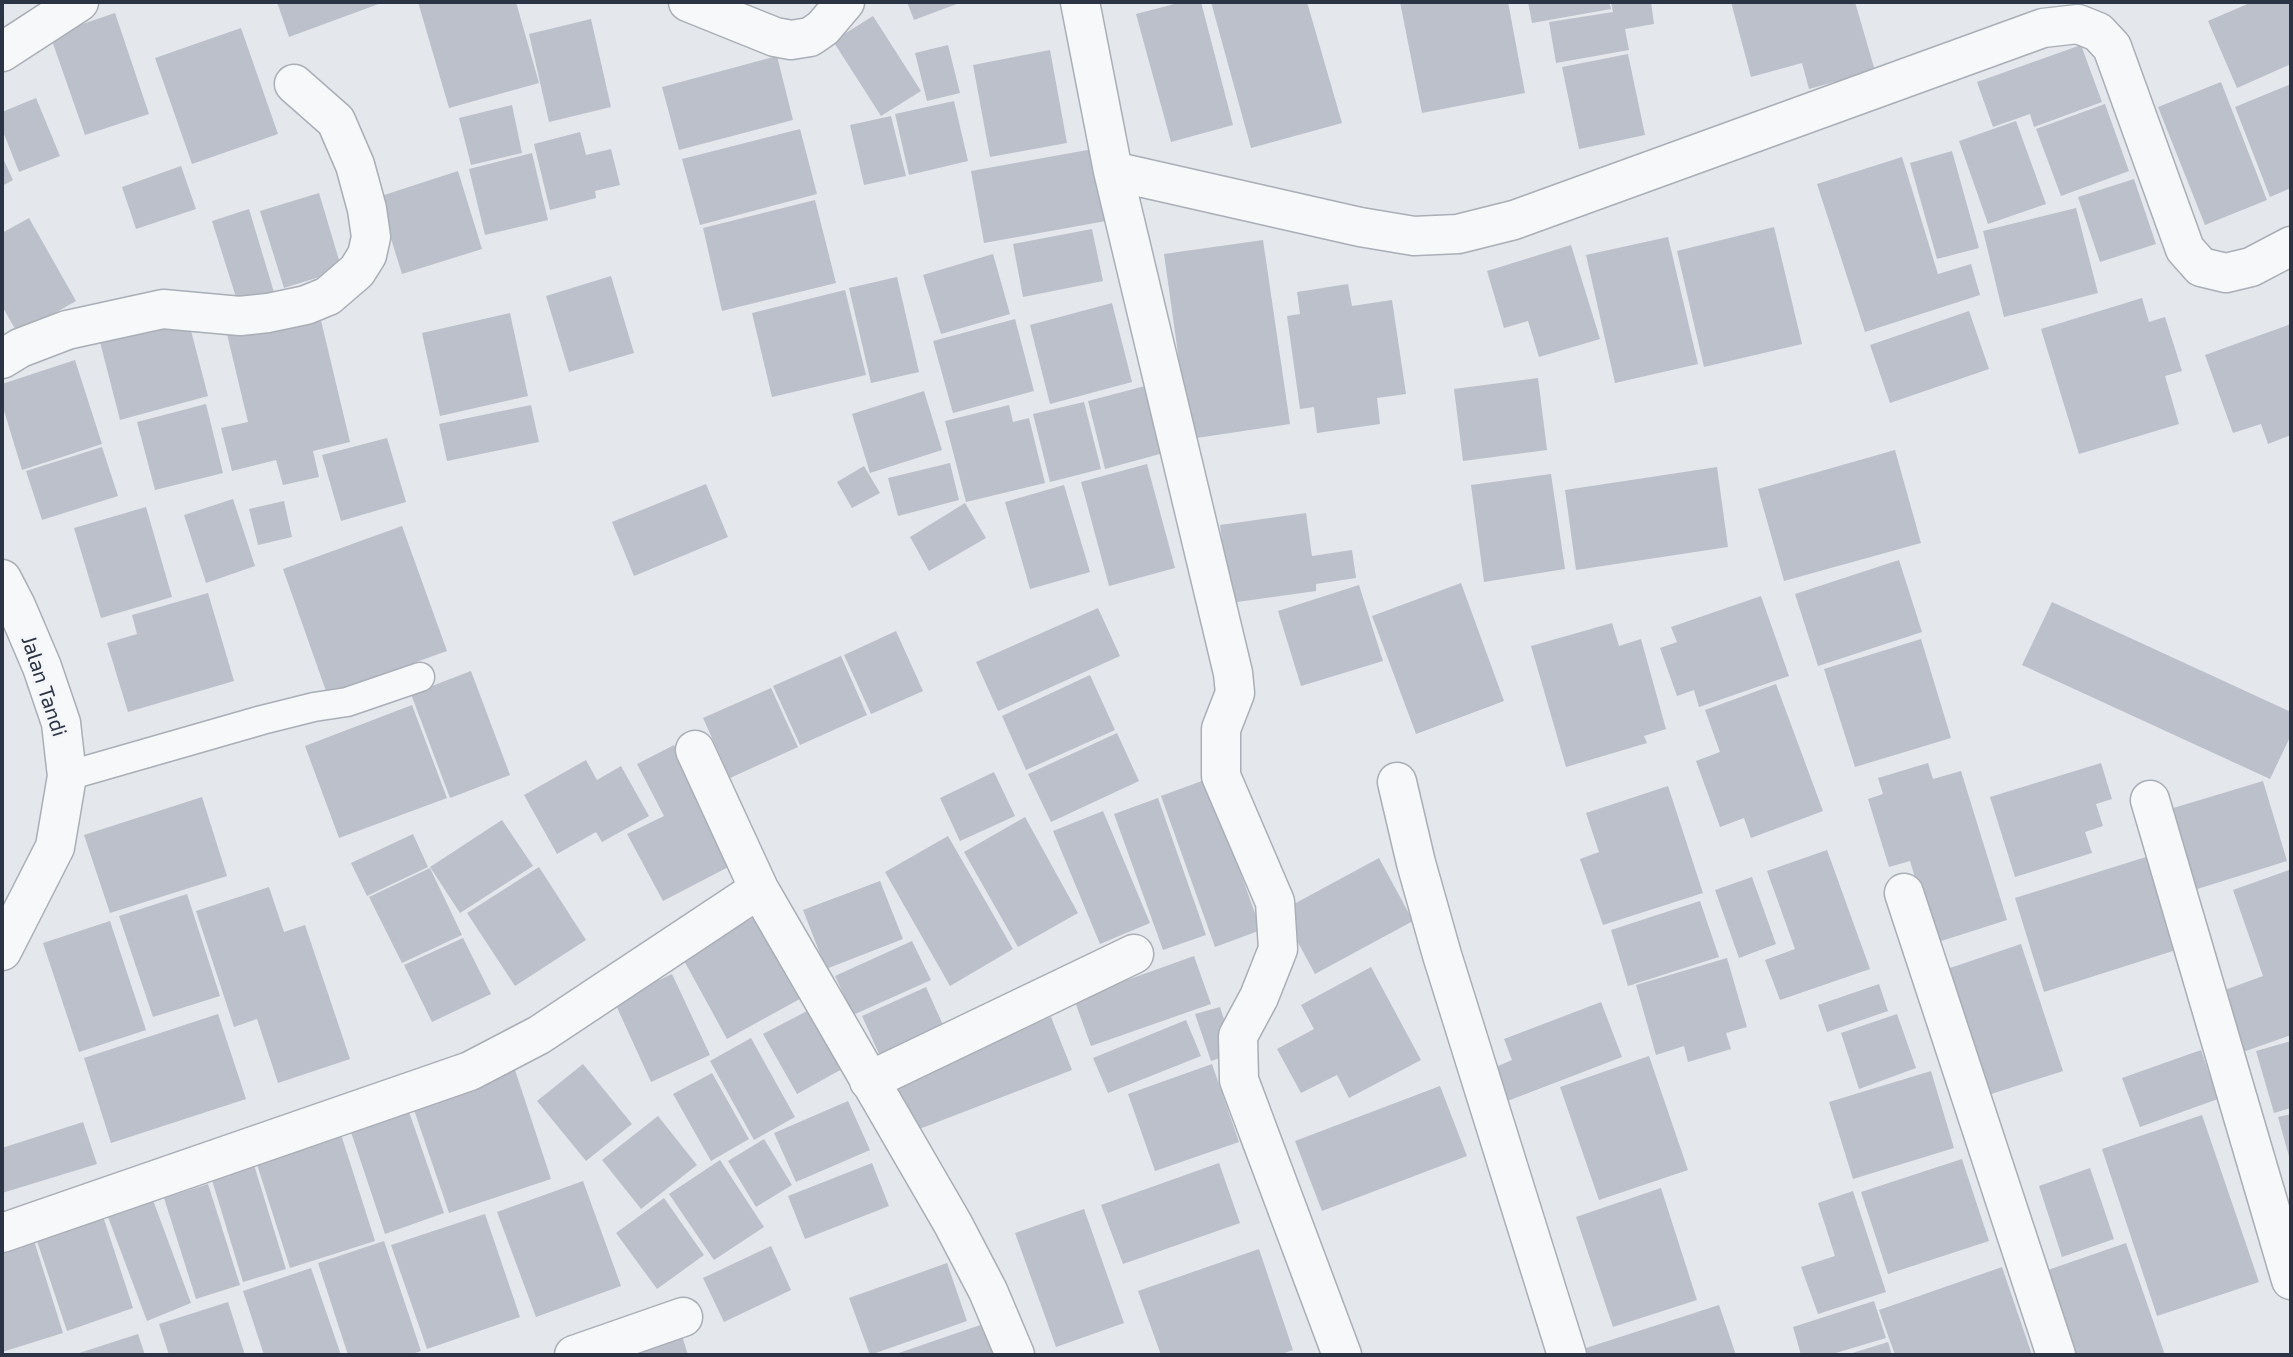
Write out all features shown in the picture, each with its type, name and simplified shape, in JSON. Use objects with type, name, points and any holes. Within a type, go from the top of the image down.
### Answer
[{"type":"street","points":[[2,52],[79,2]]},
{"type":"street","points":[[688,2],[775,37],[791,40],[810,37],[823,29],[845,2]]},
{"type":"street","points":[[1080,2],[1113,171],[1233,673],[1235,693],[1221,729],[1221,775],[1275,902],[1278,949],[1259,998],[1238,1036],[1238,1080],[1342,1355]]},
{"type":"street","points":[[1113,171],[1374,229],[1414,236],[1458,233],[1514,220],[2043,28],[2078,24],[2098,32],[2112,47],[2185,249],[2200,267],[2225,273],[2251,267],[2291,246]]},
{"type":"street","points":[[2,359],[20,348],[67,330],[163,309],[240,316],[306,305],[328,296],[357,271],[367,254],[371,237],[367,209],[355,165],[336,121],[294,84]]},
{"type":"street","name":"Jalan Tandi","points":[[2,579],[42,667],[61,723],[67,776],[55,847],[2,951]]},
{"type":"street","points":[[695,750],[759,889],[958,1235],[988,1290],[1015,1355]]},
{"type":"street","points":[[1397,782],[1442,955],[1567,1355]]},
{"type":"street","points":[[2150,800],[2291,1280]]},
{"type":"street","points":[[2,1233],[470,1071],[539,1035],[759,889]]},
{"type":"street","points":[[1904,893],[2056,1355]]},
{"type":"street","points":[[869,1081],[1135,954]]},
{"type":"street","points":[[574,1355],[683,1317]]},
{"type":"lane","points":[[67,776],[262,720],[347,702],[419,677]]},
{"type":"building","points":[[277,2],[384,2],[289,37]]},
{"type":"building","points":[[418,2],[516,2],[539,83],[449,108]]},
{"type":"building","points":[[907,2],[962,2],[914,20]]},
{"type":"building","points":[[1182,2],[1201,2],[1233,125],[1171,142],[1136,14]]},
{"type":"building","points":[[1211,2],[1307,2],[1342,123],[1251,148]]},
{"type":"building","points":[[1400,2],[1508,2],[1525,93],[1422,113]]},
{"type":"building","points":[[1528,2],[1609,2],[1611,9],[1532,23]]},
{"type":"building","points":[[1611,2],[1651,2],[1654,24],[1625,29],[1629,50],[1556,63],[1549,22],[1613,12]]},
{"type":"building","points":[[1731,2],[1855,2],[1875,71],[1809,89],[1802,63],[1751,77]]},
{"type":"building","points":[[2252,2],[2291,2],[2291,64],[2237,88],[2208,21]]},
{"type":"building","points":[[115,13],[149,114],[85,135],[50,35]]},
{"type":"building","points":[[873,16],[921,91],[881,116],[833,41]]},
{"type":"building","points":[[591,19],[611,107],[549,122],[529,34]]},
{"type":"building","points":[[241,28],[278,134],[192,164],[155,58]]},
{"type":"building","points":[[948,45],[960,93],[927,101],[915,53]]},
{"type":"building","points":[[2081,45],[2102,102],[2034,127],[2030,114],[1993,127],[1977,82]]},
{"type":"building","points":[[1050,50],[1067,143],[990,157],[973,65]]},
{"type":"building","points":[[1628,54],[1645,135],[1579,149],[1562,67]]},
{"type":"building","points":[[777,56],[793,120],[679,150],[662,87]]},
{"type":"building","points":[[2221,82],[2267,200],[2205,225],[2158,107]]},
{"type":"building","points":[[2291,84],[2291,188],[2270,197],[2235,107]]},
{"type":"building","points":[[36,98],[60,156],[19,172],[2,129],[2,112]]},
{"type":"building","points":[[954,101],[968,161],[909,175],[895,114]]},
{"type":"building","points":[[2105,104],[2129,171],[2061,196],[2036,129]]},
{"type":"building","points":[[512,105],[522,153],[471,165],[459,118]]},
{"type":"building","points":[[891,116],[906,176],[864,185],[850,125]]},
{"type":"building","points":[[2016,121],[2046,204],[1988,224],[1959,141]]},
{"type":"building","points":[[800,129],[817,194],[700,225],[682,159]]},
{"type":"building","points":[[580,132],[586,155],[611,149],[620,185],[595,191],[596,198],[550,210],[534,144]]},
{"type":"building","points":[[1093,149],[1106,221],[984,243],[971,171]]},
{"type":"building","points":[[1952,151],[1979,248],[1937,259],[1910,163]]},
{"type":"building","points":[[532,153],[548,220],[485,235],[469,169]]},
{"type":"building","points":[[2,156],[13,180],[2,186]]},
{"type":"building","points":[[1902,157],[1938,274],[1971,264],[1980,295],[1865,332],[1817,184]]},
{"type":"building","points":[[181,166],[196,209],[136,229],[122,187]]},
{"type":"building","points":[[458,171],[482,249],[402,274],[378,197]]},
{"type":"building","points":[[2134,179],[2156,244],[2100,262],[2078,197]]},
{"type":"building","points":[[319,193],[342,270],[284,288],[260,211]]},
{"type":"building","points":[[815,200],[836,283],[722,311],[703,228]]},
{"type":"building","points":[[2076,208],[2098,293],[2004,317],[1983,231]]},
{"type":"building","points":[[249,209],[276,299],[240,310],[212,221]]},
{"type":"building","points":[[29,218],[76,301],[18,334],[2,306],[2,233]]},
{"type":"building","points":[[1774,227],[1802,344],[1704,367],[1677,251]]},
{"type":"building","points":[[1092,229],[1103,281],[1023,297],[1013,244]]},
{"type":"building","points":[[1668,237],[1698,364],[1615,383],[1586,255]]},
{"type":"building","points":[[1263,240],[1290,424],[1190,439],[1164,254]]},
{"type":"building","points":[[1571,245],[1600,339],[1539,357],[1528,321],[1504,328],[1487,271]]},
{"type":"building","points":[[993,254],[1010,314],[941,334],[923,275]]},
{"type":"building","points":[[611,276],[634,353],[569,372],[546,296]]},
{"type":"building","points":[[897,277],[919,372],[871,383],[849,288]]},
{"type":"building","points":[[1348,284],[1352,306],[1392,300],[1406,394],[1377,398],[1380,424],[1317,433],[1314,407],[1300,409],[1287,316],[1300,314],[1297,292]]},
{"type":"building","points":[[845,290],[866,375],[772,397],[752,313]]},
{"type":"building","points":[[2142,298],[2149,322],[2165,317],[2182,371],[2165,376],[2179,424],[2079,454],[2041,329]]},
{"type":"building","points":[[1112,303],[1132,382],[1050,404],[1030,325]]},
{"type":"building","points":[[318,308],[350,442],[313,451],[319,477],[283,485],[276,460],[232,471],[221,428],[248,422],[226,330]]},
{"type":"building","points":[[1969,311],[1989,369],[1890,403],[1870,345]]},
{"type":"building","points":[[510,313],[528,396],[440,416],[422,333]]},
{"type":"building","points":[[188,319],[208,396],[120,420],[100,342]]},
{"type":"building","points":[[1015,319],[1034,391],[953,413],[933,341]]},
{"type":"building","points":[[2291,324],[2291,435],[2268,444],[2261,424],[2233,433],[2205,355]]},
{"type":"building","points":[[75,360],[102,444],[22,470],[2,404],[2,384]]},
{"type":"building","points":[[1538,378],[1547,450],[1463,461],[1454,389]]},
{"type":"building","points":[[1149,385],[1167,452],[1105,469],[1088,401]]},
{"type":"building","points":[[924,391],[942,450],[870,473],[852,414]]},
{"type":"building","points":[[1084,402],[1101,469],[1050,482],[1033,414]]},
{"type":"building","points":[[206,404],[223,473],[155,490],[137,422]]},
{"type":"building","points":[[531,405],[539,442],[447,461],[439,424]]},
{"type":"building","points":[[1009,405],[1013,422],[1029,418],[1045,483],[966,502],[945,421]]},
{"type":"building","points":[[387,438],[406,502],[341,521],[322,455]]},
{"type":"building","points":[[102,447],[118,496],[42,520],[26,471]]},
{"type":"building","points":[[1895,450],[1921,543],[1784,581],[1758,489]]},
{"type":"building","points":[[950,463],[959,500],[898,516],[888,478]]},
{"type":"building","points":[[1147,464],[1175,568],[1109,586],[1081,482]]},
{"type":"building","points":[[864,466],[880,493],[852,508],[837,482]]},
{"type":"building","points":[[1717,467],[1728,547],[1576,570],[1565,490]]},
{"type":"building","points":[[1551,474],[1565,569],[1484,582],[1471,485]]},
{"type":"building","points":[[706,484],[728,537],[634,576],[612,522]]},
{"type":"building","points":[[1064,485],[1090,572],[1030,589],[1005,502]]},
{"type":"building","points":[[233,499],[255,566],[206,583],[184,515]]},
{"type":"building","points":[[284,501],[292,537],[258,545],[249,509]]},
{"type":"building","points":[[965,503],[986,538],[929,571],[910,537]]},
{"type":"building","points":[[146,507],[172,597],[101,618],[74,528]]},
{"type":"building","points":[[1306,513],[1312,556],[1352,550],[1356,578],[1316,584],[1316,591],[1230,603],[1220,525]]},
{"type":"building","points":[[402,526],[447,651],[327,694],[283,569]]},
{"type":"building","points":[[1899,560],[1922,632],[1818,666],[1795,594]]},
{"type":"building","points":[[1461,583],[1504,701],[1416,734],[1372,616]]},
{"type":"building","points":[[1359,585],[1383,661],[1301,686],[1278,611]]},
{"type":"building","points":[[208,593],[234,681],[128,712],[107,643],[137,634],[132,615]]},
{"type":"building","points":[[1761,596],[1789,676],[1699,707],[1694,690],[1677,696],[1660,648],[1677,642],[1671,627]]},
{"type":"building","points":[[2052,602],[2291,712],[2291,735],[2270,779],[2022,665]]},
{"type":"building","points":[[1098,608],[1120,656],[998,711],[976,662]]},
{"type":"building","points":[[1612,623],[1619,646],[1641,639],[1666,729],[1644,736],[1647,743],[1566,767],[1531,646]]},
{"type":"building","points":[[896,631],[923,691],[871,714],[844,655]]},
{"type":"building","points":[[1921,639],[1951,738],[1855,767],[1824,669]]},
{"type":"building","points":[[841,656],[867,715],[800,745],[773,686]]},
{"type":"building","points":[[471,671],[510,775],[450,798],[411,694]]},
{"type":"building","points":[[1090,675],[1115,730],[1026,770],[1002,716]]},
{"type":"building","points":[[1776,684],[1823,811],[1751,838],[1744,818],[1720,827],[1696,761],[1720,752],[1705,710]]},
{"type":"building","points":[[771,688],[798,747],[730,778],[703,718]]},
{"type":"building","points":[[412,705],[447,798],[339,838],[305,746]]},
{"type":"building","points":[[1117,733],[1139,781],[1051,822],[1028,774]]},
{"type":"building","points":[[674,745],[736,863],[663,901],[627,834],[664,816],[637,764]]},
{"type":"building","points":[[586,760],[597,780],[621,766],[649,816],[602,842],[596,832],[557,854],[524,795]]},
{"type":"building","points":[[1928,763],[1933,779],[1961,771],[2007,920],[1935,943],[1910,861],[1889,867],[1868,799],[1883,794],[1878,778]]},
{"type":"building","points":[[2101,763],[2112,799],[2096,804],[2103,826],[2085,832],[2092,853],[2015,877],[1990,797]]},
{"type":"building","points":[[994,772],[1015,816],[960,841],[940,798]]},
{"type":"building","points":[[1207,779],[1261,930],[1215,947],[1161,796]]},
{"type":"building","points":[[2263,781],[2287,861],[2194,890],[2170,809]]},
{"type":"building","points":[[1668,786],[1703,893],[1603,925],[1580,859],[1599,852],[1586,813]]},
{"type":"building","points":[[202,797],[227,876],[110,913],[84,835]]},
{"type":"building","points":[[1158,798],[1206,935],[1163,950],[1114,814]]},
{"type":"building","points":[[1103,811],[1150,923],[1100,944],[1053,831]]},
{"type":"building","points":[[1025,817],[1078,913],[1018,947],[964,852]]},
{"type":"building","points":[[502,820],[533,866],[460,913],[430,867]]},
{"type":"building","points":[[413,834],[428,867],[367,896],[351,863]]},
{"type":"building","points":[[948,836],[1013,949],[950,986],[885,872]]},
{"type":"building","points":[[1827,850],[1870,969],[1780,1000],[1765,960],[1795,949],[1767,871]]},
{"type":"building","points":[[2146,857],[2176,950],[2044,992],[2015,898]]},
{"type":"building","points":[[1379,858],[1413,921],[1315,974],[1281,911]]},
{"type":"building","points":[[539,867],[586,940],[515,986],[467,913]]},
{"type":"building","points":[[430,868],[462,935],[402,963],[369,897]]},
{"type":"building","points":[[2289,870],[2291,1035],[2243,1052],[2222,991],[2263,976],[2233,890]]},
{"type":"building","points":[[1752,877],[1776,944],[1739,958],[1715,890]]},
{"type":"building","points":[[880,881],[903,939],[826,969],[803,910]]},
{"type":"building","points":[[269,887],[284,932],[305,925],[350,1059],[278,1083],[257,1019],[234,1027],[196,911]]},
{"type":"building","points":[[187,894],[220,996],[153,1017],[119,916]]},
{"type":"building","points":[[1700,901],[1719,957],[1628,986],[1611,930]]},
{"type":"building","points":[[762,913],[807,995],[727,1039],[682,957]]},
{"type":"building","points":[[110,921],[146,1030],[79,1052],[43,943]]},
{"type":"building","points":[[463,938],[491,994],[432,1022],[404,965]]},
{"type":"building","points":[[912,941],[931,980],[853,1015],[835,976]]},
{"type":"building","points":[[2021,944],[2063,1071],[1988,1095],[1947,969]]},
{"type":"building","points":[[1194,956],[1211,1004],[1091,1046],[1074,999]]},
{"type":"building","points":[[1727,958],[1747,1027],[1726,1033],[1731,1049],[1688,1062],[1684,1046],[1656,1055],[1636,985]]},
{"type":"building","points":[[1371,967],[1421,1060],[1349,1098],[1337,1075],[1301,1093],[1277,1049],[1314,1029],[1301,1005]]},
{"type":"building","points":[[672,974],[710,1055],[651,1082],[614,1001]]},
{"type":"building","points":[[1879,984],[1888,1011],[1827,1032],[1818,1005]]},
{"type":"building","points":[[926,987],[948,1036],[884,1065],[862,1016]]},
{"type":"building","points":[[1601,1002],[1622,1057],[1497,1105],[1484,1072],[1512,1060],[1504,1039]]},
{"type":"building","points":[[1220,1007],[1235,1053],[1211,1061],[1195,1014]]},
{"type":"building","points":[[809,1010],[842,1069],[797,1094],[763,1034]]},
{"type":"building","points":[[218,1014],[246,1099],[111,1143],[84,1058]]},
{"type":"building","points":[[1897,1014],[1916,1068],[1859,1089],[1841,1033]]},
{"type":"building","points":[[1051,1017],[1072,1070],[904,1135],[884,1083]]},
{"type":"building","points":[[1186,1020],[1201,1056],[1108,1093],[1093,1058]]},
{"type":"building","points":[[751,1038],[795,1117],[754,1140],[710,1061]]},
{"type":"building","points":[[2291,1041],[2291,1108],[2274,1113],[2256,1051]]},
{"type":"building","points":[[2201,1050],[2218,1099],[2140,1127],[2122,1078]]},
{"type":"building","points":[[1649,1056],[1688,1170],[1599,1200],[1560,1087]]},
{"type":"building","points":[[513,1064],[551,1179],[449,1213],[410,1098]]},
{"type":"building","points":[[583,1064],[632,1124],[586,1161],[537,1101]]},
{"type":"building","points":[[1212,1064],[1239,1142],[1155,1171],[1128,1094]]},
{"type":"building","points":[[1931,1071],[1954,1148],[1853,1179],[1829,1102]]},
{"type":"building","points":[[712,1073],[749,1139],[711,1161],[673,1094]]},
{"type":"building","points":[[1440,1086],[1467,1156],[1322,1211],[1295,1141]]},
{"type":"building","points":[[848,1101],[870,1150],[796,1182],[774,1133]]},
{"type":"building","points":[[407,1106],[444,1213],[385,1234],[349,1126]]},
{"type":"building","points":[[2291,1114],[2291,1160],[2290,1160],[2278,1117]]},
{"type":"building","points":[[2202,1115],[2259,1282],[2157,1316],[2102,1149]]},
{"type":"building","points":[[658,1116],[697,1165],[641,1209],[602,1160]]},
{"type":"building","points":[[83,1122],[97,1164],[2,1193],[2,1148]]},
{"type":"building","points":[[338,1125],[375,1241],[290,1268],[253,1152]]},
{"type":"building","points":[[764,1139],[792,1185],[756,1207],[728,1161]]},
{"type":"building","points":[[251,1155],[286,1269],[243,1282],[208,1167]]},
{"type":"building","points":[[1962,1159],[1989,1241],[1888,1274],[1861,1192]]},
{"type":"building","points":[[720,1160],[764,1227],[714,1260],[669,1194]]},
{"type":"building","points":[[872,1163],[889,1206],[805,1239],[788,1196]]},
{"type":"building","points":[[1219,1163],[1240,1223],[1123,1264],[1101,1205]]},
{"type":"building","points":[[2090,1168],[2114,1239],[2062,1257],[2039,1186]]},
{"type":"building","points":[[583,1181],[621,1286],[536,1317],[497,1212]]},
{"type":"building","points":[[208,1184],[240,1285],[196,1299],[164,1198]]},
{"type":"building","points":[[1661,1188],[1697,1300],[1613,1327],[1576,1217]]},
{"type":"building","points":[[1853,1191],[1886,1292],[1818,1314],[1801,1267],[1835,1256],[1818,1203]]},
{"type":"building","points":[[150,1192],[191,1303],[147,1321],[105,1209]]},
{"type":"building","points":[[664,1198],[704,1255],[657,1289],[616,1233]]},
{"type":"building","points":[[100,1207],[133,1308],[67,1331],[33,1229]]},
{"type":"building","points":[[1084,1209],[1124,1323],[1056,1347],[1015,1233]]},
{"type":"building","points":[[485,1214],[520,1317],[427,1349],[391,1245]]},
{"type":"building","points":[[31,1231],[63,1333],[2,1352],[2,1240]]},
{"type":"building","points":[[384,1241],[421,1351],[409,1355],[348,1355],[318,1263]]},
{"type":"building","points":[[2126,1243],[2165,1355],[2074,1355],[2045,1271]]},
{"type":"building","points":[[771,1246],[791,1290],[724,1322],[703,1278]]},
{"type":"building","points":[[1259,1249],[1293,1350],[1279,1355],[1161,1355],[1138,1291]]},
{"type":"building","points":[[947,1263],[967,1321],[870,1355],[849,1298]]},
{"type":"building","points":[[2002,1267],[2032,1355],[1895,1355],[1879,1310]]},
{"type":"building","points":[[311,1268],[341,1355],[264,1355],[243,1291]]},
{"type":"building","points":[[1874,1301],[1886,1338],[1829,1355],[1801,1355],[1793,1327]]},
{"type":"building","points":[[228,1302],[245,1355],[169,1355],[159,1324]]},
{"type":"building","points":[[1719,1305],[1736,1355],[1588,1355],[1586,1348]]},
{"type":"building","points":[[989,1322],[1001,1355],[893,1355]]},
{"type":"building","points":[[679,1326],[688,1355],[592,1355]]},
{"type":"building","points":[[138,1334],[145,1355],[73,1355]]},
{"type":"building","points":[[1888,1342],[1892,1355],[1846,1355]]}]
